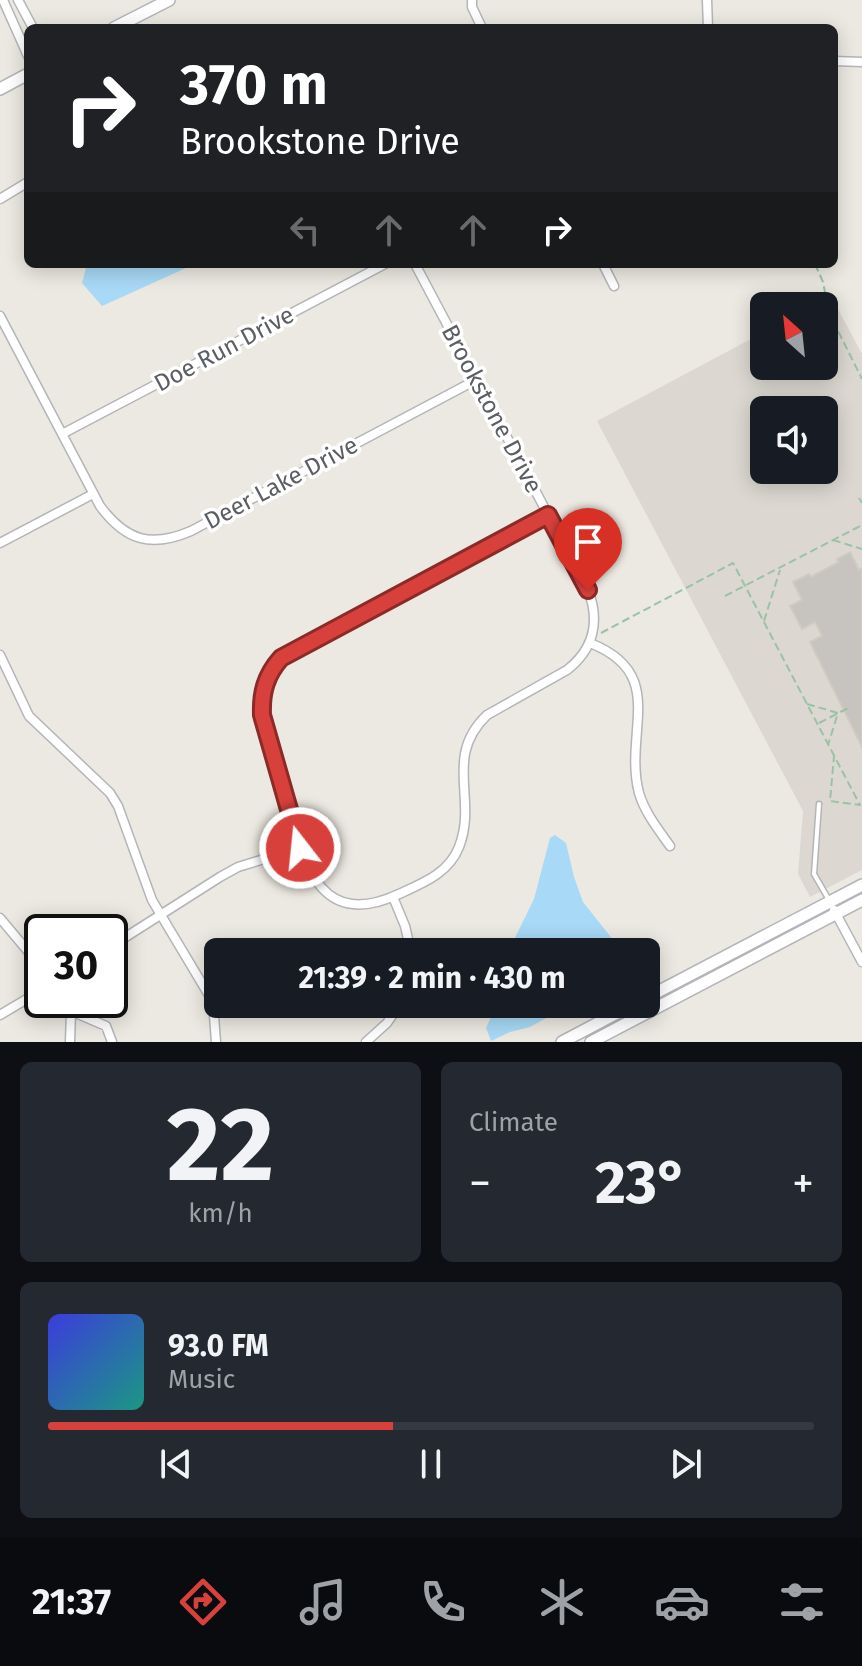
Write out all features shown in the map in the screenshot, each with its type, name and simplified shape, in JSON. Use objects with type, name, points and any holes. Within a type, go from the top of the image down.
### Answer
[{"type":"street","points":[[3,0],[24,47]]},
{"type":"street","points":[[18,0],[31,24]]},
{"type":"street","points":[[122,24],[169,0]]},
{"type":"street","points":[[472,0],[480,24]]},
{"type":"street","points":[[707,0],[708,24]]},
{"type":"street","points":[[838,61],[862,62]]},
{"type":"street","points":[[0,89],[24,76]]},
{"type":"street","points":[[0,199],[24,184]]},
{"type":"street","name":"Doe Run Drive","points":[[62,434],[377,268]]},
{"type":"street","name":"Brookstone Drive","points":[[417,268],[592,599],[595,619],[593,644]]},
{"type":"street","points":[[605,268],[614,286]]},
{"type":"street","name":"Deer Lake Drive","points":[[0,316],[93,494],[112,522],[131,535],[156,540],[177,537],[476,380]]},
{"type":"street","points":[[0,543],[93,494]]},
{"type":"street","points":[[548,515],[293,649],[273,667],[263,689],[262,715],[300,848],[311,875],[336,898],[359,904],[384,901],[442,872],[458,851],[463,830],[464,750],[476,725],[487,715],[567,670],[593,644],[619,658],[635,682],[639,708],[634,756],[639,792],[647,814],[670,846]]},
{"type":"street","points":[[0,655],[29,716],[110,793],[118,806],[144,881],[213,1002],[216,1042]]},
{"type":"street","points":[[128,936],[238,867],[300,848]]},
{"type":"street","points":[[660,991],[862,885]]},
{"type":"street","points":[[393,897],[408,938]]},
{"type":"street","points":[[591,1042],[862,900]]},
{"type":"street","points":[[830,902],[862,962]]},
{"type":"street","points":[[0,918],[24,947]]},
{"type":"street","points":[[0,1015],[24,1001]]},
{"type":"street","points":[[70,1042],[71,1018]]},
{"type":"street","points":[[87,1018],[106,1026],[112,1042]]},
{"type":"street","points":[[366,1042],[390,1018]]},
{"type":"street","points":[[562,1042],[607,1018]]},
{"type":"lane","points":[[819,804],[814,874],[830,902]]},
{"type":"path","points":[[817,268],[826,291],[829,313],[862,379]]},
{"type":"path","points":[[859,498],[862,503]]},
{"type":"path","points":[[725,596],[862,525]]},
{"type":"path","points":[[833,540],[862,549]]},
{"type":"path","points":[[593,644],[602,632],[733,563],[861,805]]},
{"type":"path","points":[[764,622],[781,567]]},
{"type":"path","points":[[806,703],[838,713]]},
{"type":"path","points":[[817,724],[850,707]]},
{"type":"path","points":[[828,745],[838,713]]},
{"type":"path","points":[[834,756],[830,801],[861,805]]},
{"type":"shaded area","points":[[838,309],[862,354],[862,870],[810,897],[798,874],[803,811],[597,421],[750,339],[750,380],[838,380]]},
{"type":"water","points":[[86,268],[186,268],[102,306],[82,283]]},
{"type":"water","points":[[555,835],[566,843],[583,902],[612,938],[515,938],[534,899],[550,838]]},
{"type":"water","points":[[491,1018],[546,1018],[491,1041],[486,1028]]},
{"type":"building","points":[[850,552],[859,570],[862,568],[862,747],[810,642],[822,636],[815,622],[802,629],[790,606],[802,600],[793,582],[809,574],[811,577],[839,562],[837,559]]},
{"type":"route","points":[[300,848],[262,715],[263,689],[281,658],[548,515],[588,590]]}]
